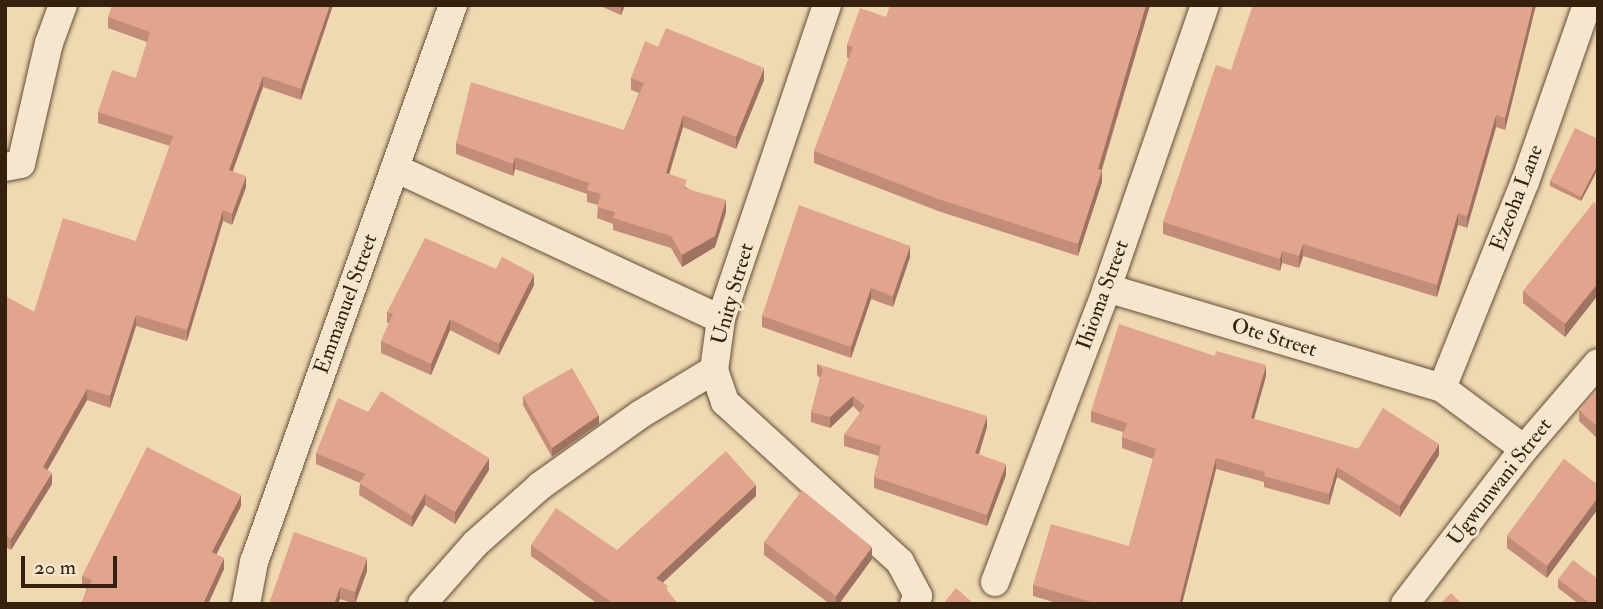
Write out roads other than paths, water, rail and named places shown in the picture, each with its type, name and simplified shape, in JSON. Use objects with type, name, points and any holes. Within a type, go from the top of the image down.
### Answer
[{"type":"street","points":[[13,165],[49,43],[64,5]]},
{"type":"street","name":"Emmanuel Street","points":[[246,604],[254,562],[453,5]]},
{"type":"street","name":"Unity Street","points":[[827,5],[721,319],[714,370],[725,402],[900,562],[916,600]]},
{"type":"street","name":"Ihioma Street","points":[[995,582],[1107,288],[1205,5]]},
{"type":"street","name":"Ezeoha Lane","points":[[1442,388],[1525,182],[1587,5]]},
{"type":"street","points":[[395,168],[721,319]]},
{"type":"street","name":"Ote Street","points":[[1107,288],[1442,388]]},
{"type":"street","name":"Ugwunwani Street","points":[[1405,604],[1524,449],[1598,363]]},
{"type":"street","points":[[422,604],[475,544],[540,486],[641,414],[714,370]]},
{"type":"street","points":[[1442,388],[1524,449]]}]
